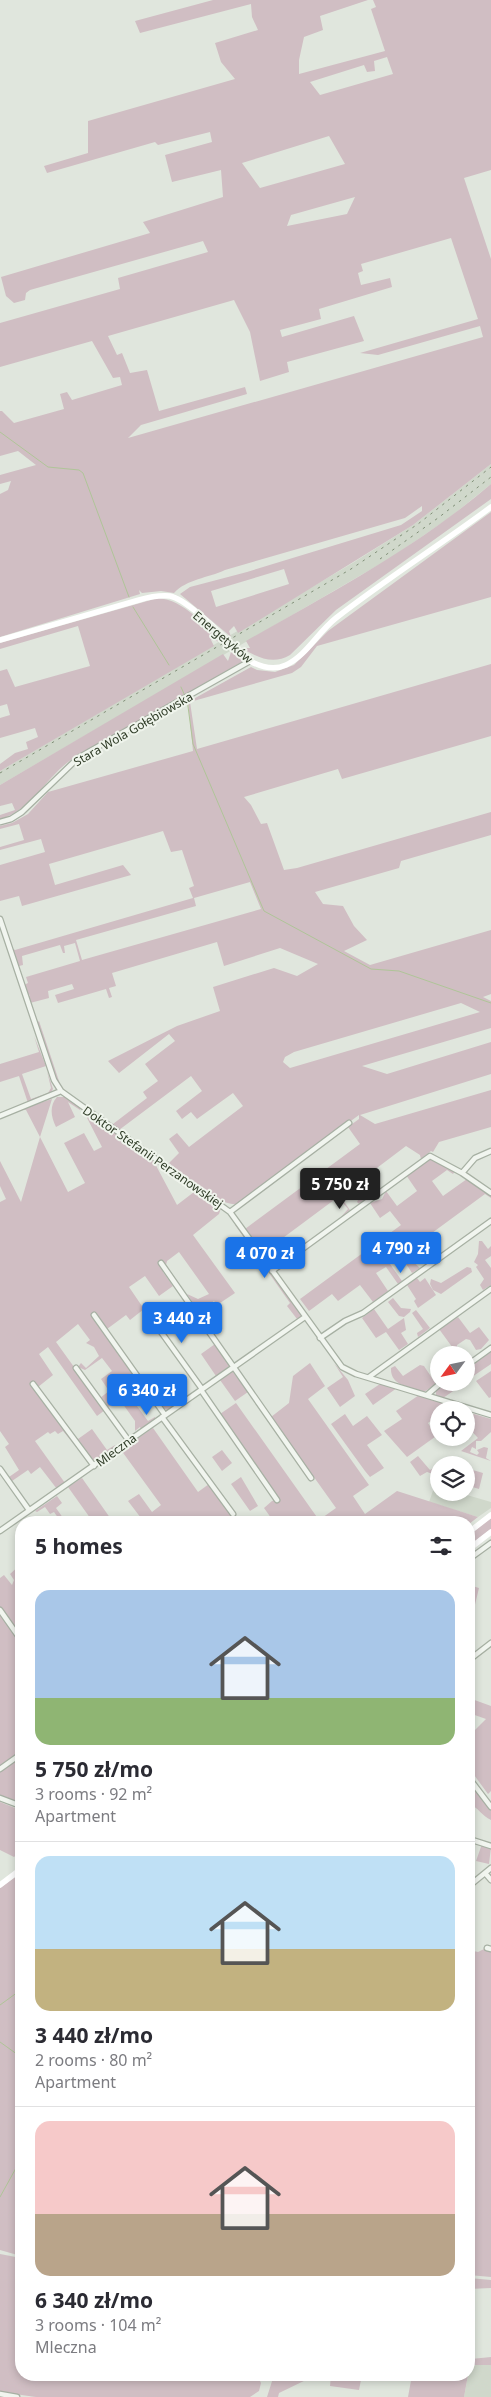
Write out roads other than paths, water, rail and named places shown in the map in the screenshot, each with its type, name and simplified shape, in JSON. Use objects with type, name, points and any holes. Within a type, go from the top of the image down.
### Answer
[{"type":"main road","name":"Energetyków","points":[[0,640],[152,596],[170,596],[188,606],[250,661],[260,666],[273,668],[288,664],[340,615],[491,507]]},
{"type":"main road","points":[[475,1527],[491,1515]]},
{"type":"main road","points":[[475,1544],[491,1532]]},
{"type":"main road","points":[[0,1885],[15,1874]]},
{"type":"street","name":"Stara Wola Gołębiowska","points":[[0,822],[11,819],[22,812],[78,758],[250,661]]},
{"type":"street","points":[[0,919],[54,1080],[61,1092],[0,1116]]},
{"type":"street","name":"Doktor Stefanii Perzanowskiej","points":[[61,1092],[230,1212],[342,1367],[368,1377],[491,1415]]},
{"type":"street","points":[[230,1212],[349,1123]]},
{"type":"street","points":[[462,1173],[475,1158],[491,1151]]},
{"type":"street","points":[[272,1271],[427,1158],[436,1158],[491,1192]]},
{"type":"street","points":[[320,1338],[343,1322],[363,1313],[491,1221]]},
{"type":"street","points":[[161,1262],[311,1478]]},
{"type":"street","points":[[368,1377],[491,1289]]},
{"type":"street","points":[[146,1311],[277,1500]]},
{"type":"street","points":[[94,1315],[233,1514]]},
{"type":"street","name":"Mleczna","points":[[21,1516],[305,1317]]},
{"type":"street","points":[[475,1360],[491,1348]]},
{"type":"street","points":[[76,1368],[129,1441]]},
{"type":"street","points":[[33,1384],[94,1466]]},
{"type":"street","points":[[427,1395],[432,1391]]},
{"type":"street","points":[[0,1470],[29,1510]]},
{"type":"street","name":"Mleczna","points":[[0,1531],[15,1520]]},
{"type":"street","points":[[475,1555],[491,1543]]},
{"type":"street","points":[[0,1610],[15,1631]]},
{"type":"street","points":[[475,1655],[491,1643]]},
{"type":"street","points":[[0,1769],[15,1758]]},
{"type":"street","points":[[475,1786],[491,1807]]},
{"type":"street","points":[[0,1798],[15,1804]]},
{"type":"street","points":[[475,1841],[491,1846]]},
{"type":"street","points":[[475,1881],[491,1868]]},
{"type":"street","points":[[485,1873],[491,1880]]},
{"type":"street","points":[[0,2394],[17,2397]]},
{"type":"waterway","points":[[0,432],[48,467],[79,470],[83,473],[129,597]]},
{"type":"waterway","points":[[133,607],[169,665]]},
{"type":"waterway","points":[[181,687],[185,696]]},
{"type":"waterway","points":[[187,699],[193,744],[264,911],[371,969],[399,971],[491,1003]]},
{"type":"waterway","points":[[0,2005],[15,1994]]},
{"type":"waterway","points":[[0,2042],[15,2053]]},
{"type":"waterway","points":[[0,2197],[15,2170]]},
{"type":"railway","points":[[0,773],[351,569],[418,524],[491,467]]},
{"type":"railway","points":[[380,559],[491,477]]}]
